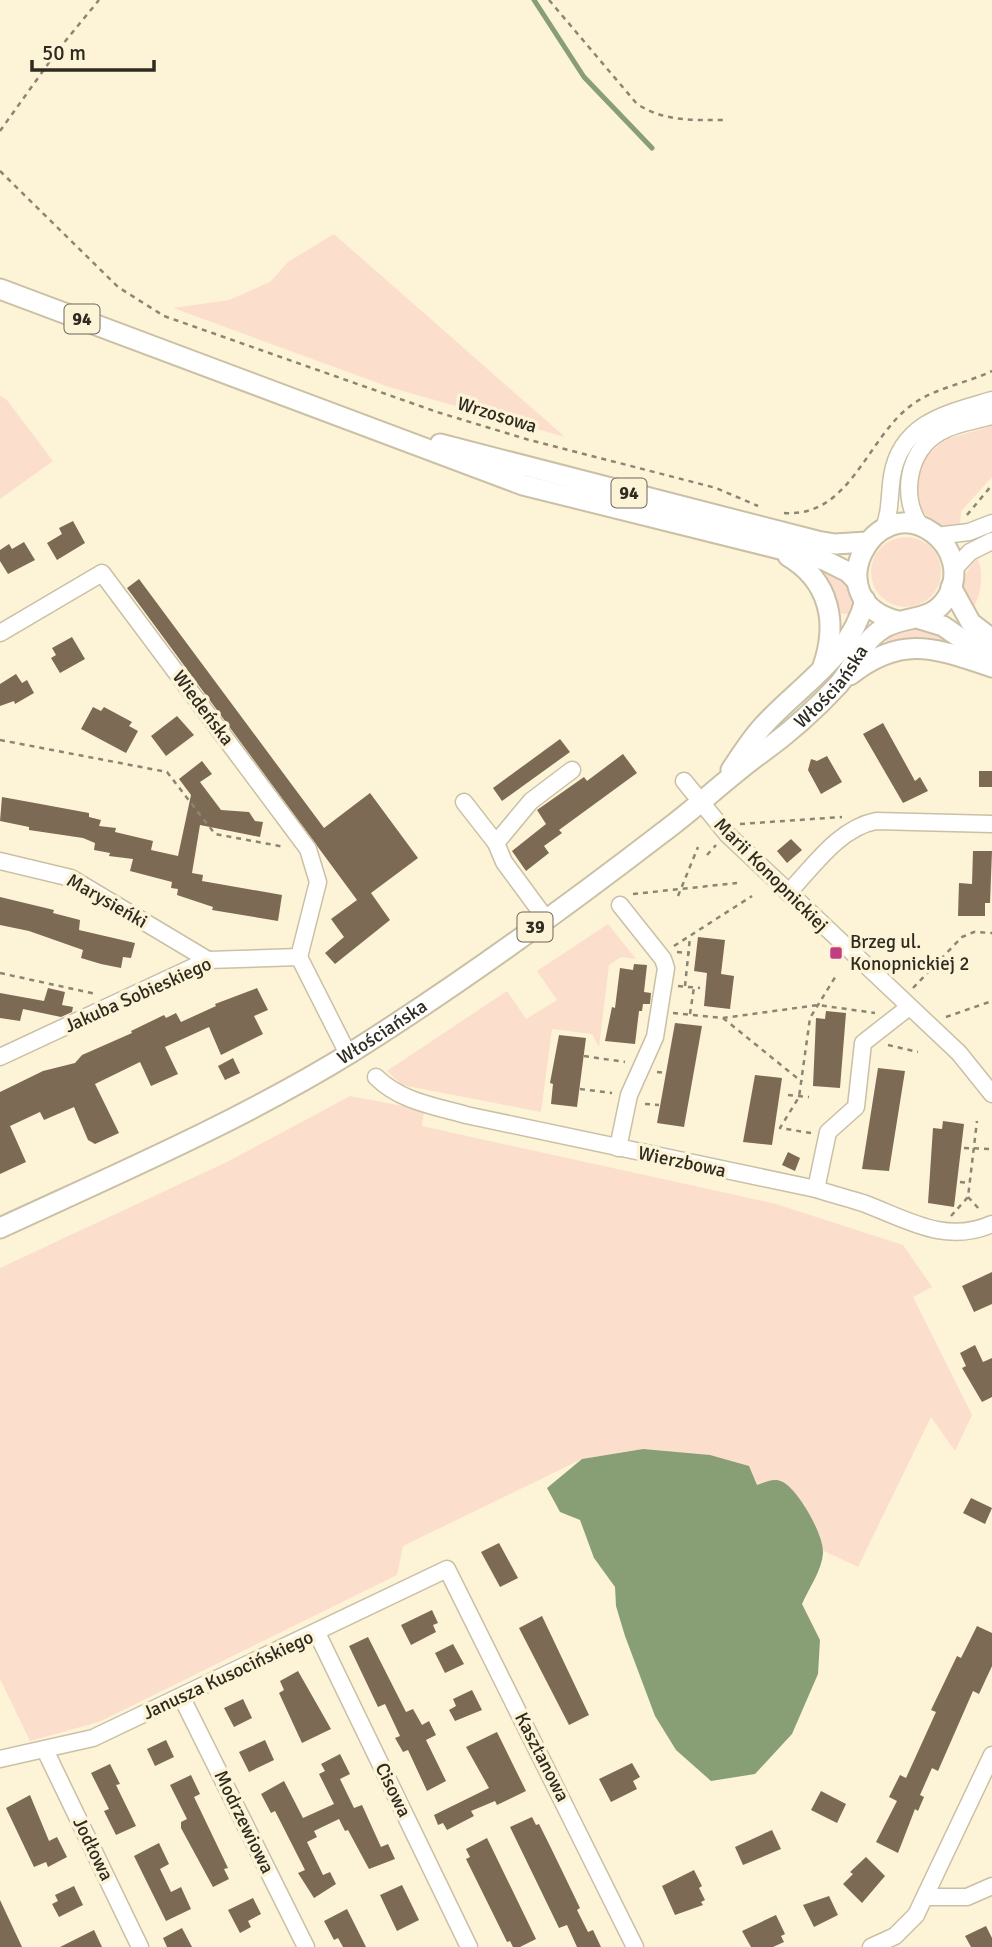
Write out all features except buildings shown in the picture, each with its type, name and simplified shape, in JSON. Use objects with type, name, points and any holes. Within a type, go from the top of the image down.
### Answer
[{"type":"main road","name":"94","points":[[0,289],[392,433],[523,485],[836,565],[857,581]]},
{"type":"main road","name":"94","points":[[392,433],[806,538],[835,544],[867,542]]},
{"type":"main road","points":[[992,639],[971,623],[953,578],[948,551],[929,531],[902,524],[883,530],[867,542],[858,560],[857,581],[865,600],[880,614],[898,621],[920,619],[943,626],[992,660]]},
{"type":"main road","points":[[775,549],[807,569],[828,603],[831,640],[822,668]]},
{"type":"main road","points":[[920,619],[940,607],[953,578]]},
{"type":"main road","name":"Włościańska","points":[[727,777],[763,726],[842,649],[856,628],[865,600]]},
{"type":"main road","name":"Włościańska","points":[[0,1228],[190,1139],[348,1054],[546,919],[699,802],[727,777],[794,727],[841,682],[871,639],[898,621]]},
{"type":"main road","points":[[841,682],[883,653],[911,646],[948,652],[992,667]]},
{"type":"street","points":[[883,530],[888,518],[893,467],[909,439],[931,419],[992,400]]},
{"type":"street","points":[[992,416],[938,433],[918,453],[908,484],[912,509],[929,531],[969,532],[992,523]]},
{"type":"street","points":[[953,578],[970,552],[992,541]]},
{"type":"street","name":"Wiedeńska","points":[[0,633],[102,573],[309,851],[318,882],[299,957]]},
{"type":"street","points":[[496,843],[531,801],[572,770]]},
{"type":"street","name":"Marii Konopnickiej","points":[[684,781],[727,834],[788,893],[908,1000],[992,1094]]},
{"type":"street","points":[[464,802],[496,843],[504,862],[546,919]]},
{"type":"street","points":[[788,893],[846,833],[859,824],[876,821],[992,824]]},
{"type":"street","name":"Marysieńki","points":[[0,861],[71,878],[208,960]]},
{"type":"street","points":[[618,1148],[629,1095],[655,1037],[664,985],[663,959],[622,900]]},
{"type":"street","points":[[299,957],[348,1054]]},
{"type":"street","name":"Jakuba Sobieskiego","points":[[0,1057],[208,960],[299,957]]},
{"type":"street","points":[[816,1189],[828,1132],[856,1107],[865,1040],[891,1024],[908,1000]]},
{"type":"street","name":"Wierzbowa","points":[[376,1077],[388,1090],[409,1099],[477,1118],[816,1189],[862,1203],[928,1231],[960,1233],[988,1220]]},
{"type":"street","name":"Janusza Kusocińskiego","points":[[0,1759],[93,1738],[183,1698],[447,1569]]},
{"type":"street","name":"Kasztanowa","points":[[447,1569],[635,1947]]},
{"type":"street","name":"Cisowa","points":[[317,1633],[469,1947]]},
{"type":"street","name":"Modrzewiowa","points":[[183,1698],[306,1947]]},
{"type":"street","name":"Jodłowa","points":[[45,1750],[140,1947]]},
{"type":"street","points":[[871,1947],[908,1926],[925,1897],[992,1755]]},
{"type":"street","points":[[925,1897],[967,1897],[992,1886]]},
{"type":"path","points":[[0,131],[99,0]]},
{"type":"path","points":[[549,0],[637,104],[655,116],[678,120],[725,120]]},
{"type":"path","name":"Wrzosowa","points":[[0,171],[118,287],[164,316],[437,412],[526,439],[716,488],[762,508]]},
{"type":"path","points":[[777,513],[794,514],[815,509],[834,498],[897,417],[914,402],[992,371]]},
{"type":"path","points":[[968,520],[967,515],[992,485]]},
{"type":"path","points":[[0,740],[167,772],[215,834],[309,851]]},
{"type":"path","points":[[737,824],[853,816],[859,824]]},
{"type":"path","points":[[707,855],[720,840]]},
{"type":"path","points":[[678,896],[698,847]]},
{"type":"path","points":[[622,900],[680,889],[737,883]]},
{"type":"path","points":[[663,959],[667,951],[752,896]]},
{"type":"path","points":[[908,1000],[962,937],[974,932],[992,933]]},
{"type":"path","points":[[685,986],[690,937]]},
{"type":"path","points":[[0,973],[96,994]]},
{"type":"path","points":[[827,1136],[780,1128],[799,1097],[803,1083],[810,1017],[837,974]]},
{"type":"path","points":[[664,985],[700,988]]},
{"type":"path","points":[[690,1014],[694,987]]},
{"type":"path","points":[[938,1020],[992,1001]]},
{"type":"path","points":[[659,1013],[723,1018],[818,1005],[880,1014]]},
{"type":"path","points":[[723,1018],[803,1083]]},
{"type":"path","points":[[865,1040],[918,1052]]},
{"type":"path","points":[[584,1056],[642,1065]]},
{"type":"path","points":[[580,1089],[629,1095]]},
{"type":"path","points":[[788,1095],[810,1097]]},
{"type":"path","points":[[946,1222],[968,1197],[977,1122]]},
{"type":"path","points":[[964,1147],[992,1149]]},
{"type":"path","points":[[960,1182],[970,1183]]},
{"type":"path","points":[[968,1197],[988,1220]]},
{"type":"shaded area","points":[[334,234],[565,437],[389,387],[173,308],[229,300],[270,282],[288,262]]},
{"type":"shaded area","points":[[0,396],[6,399],[53,461],[0,499]]},
{"type":"shaded area","points":[[992,426],[992,477],[961,511],[960,526],[949,529],[937,525],[923,512],[920,503],[920,462],[946,439]]},
{"type":"shaded area","points":[[906,537],[931,547],[941,572],[931,597],[906,607],[881,597],[871,572],[881,547]]},
{"type":"shaded area","points":[[977,559],[981,571],[981,586],[970,611],[964,584],[967,572]]},
{"type":"shaded area","points":[[813,565],[844,577],[854,594],[853,615],[839,613],[830,587]]},
{"type":"shaded area","points":[[922,627],[948,636],[945,643],[889,645],[883,636]]},
{"type":"shaded area","points":[[608,924],[636,959],[621,957],[609,965],[599,1047],[592,1034],[552,1029],[541,1112],[402,1085],[387,1071],[507,991],[526,1019],[557,1000],[537,971]]},
{"type":"shaded area","points":[[350,1096],[424,1110],[422,1126],[776,1204],[903,1245],[932,1287],[913,1297],[972,1415],[955,1451],[931,1417],[858,1567],[824,1551],[804,1504],[784,1483],[757,1485],[643,1449],[582,1459],[403,1546],[397,1575],[99,1722],[30,1741],[0,1679],[0,1268],[227,1162]]},
{"type":"shaded area","points":[[643,1449],[710,1455],[749,1466],[757,1485],[773,1480],[783,1482],[803,1504],[819,1536],[822,1559],[802,1604],[820,1640],[818,1674],[792,1734],[755,1774],[711,1781],[676,1750],[655,1716],[625,1636],[616,1606],[615,1587],[594,1558],[580,1520],[560,1512],[547,1488],[582,1459]]},
{"type":"waterway","points":[[534,0],[584,77],[652,148]]},
{"type":"place","name":"Brzeg ul. Konopnickiej 2","points":[[836,953]]}]
